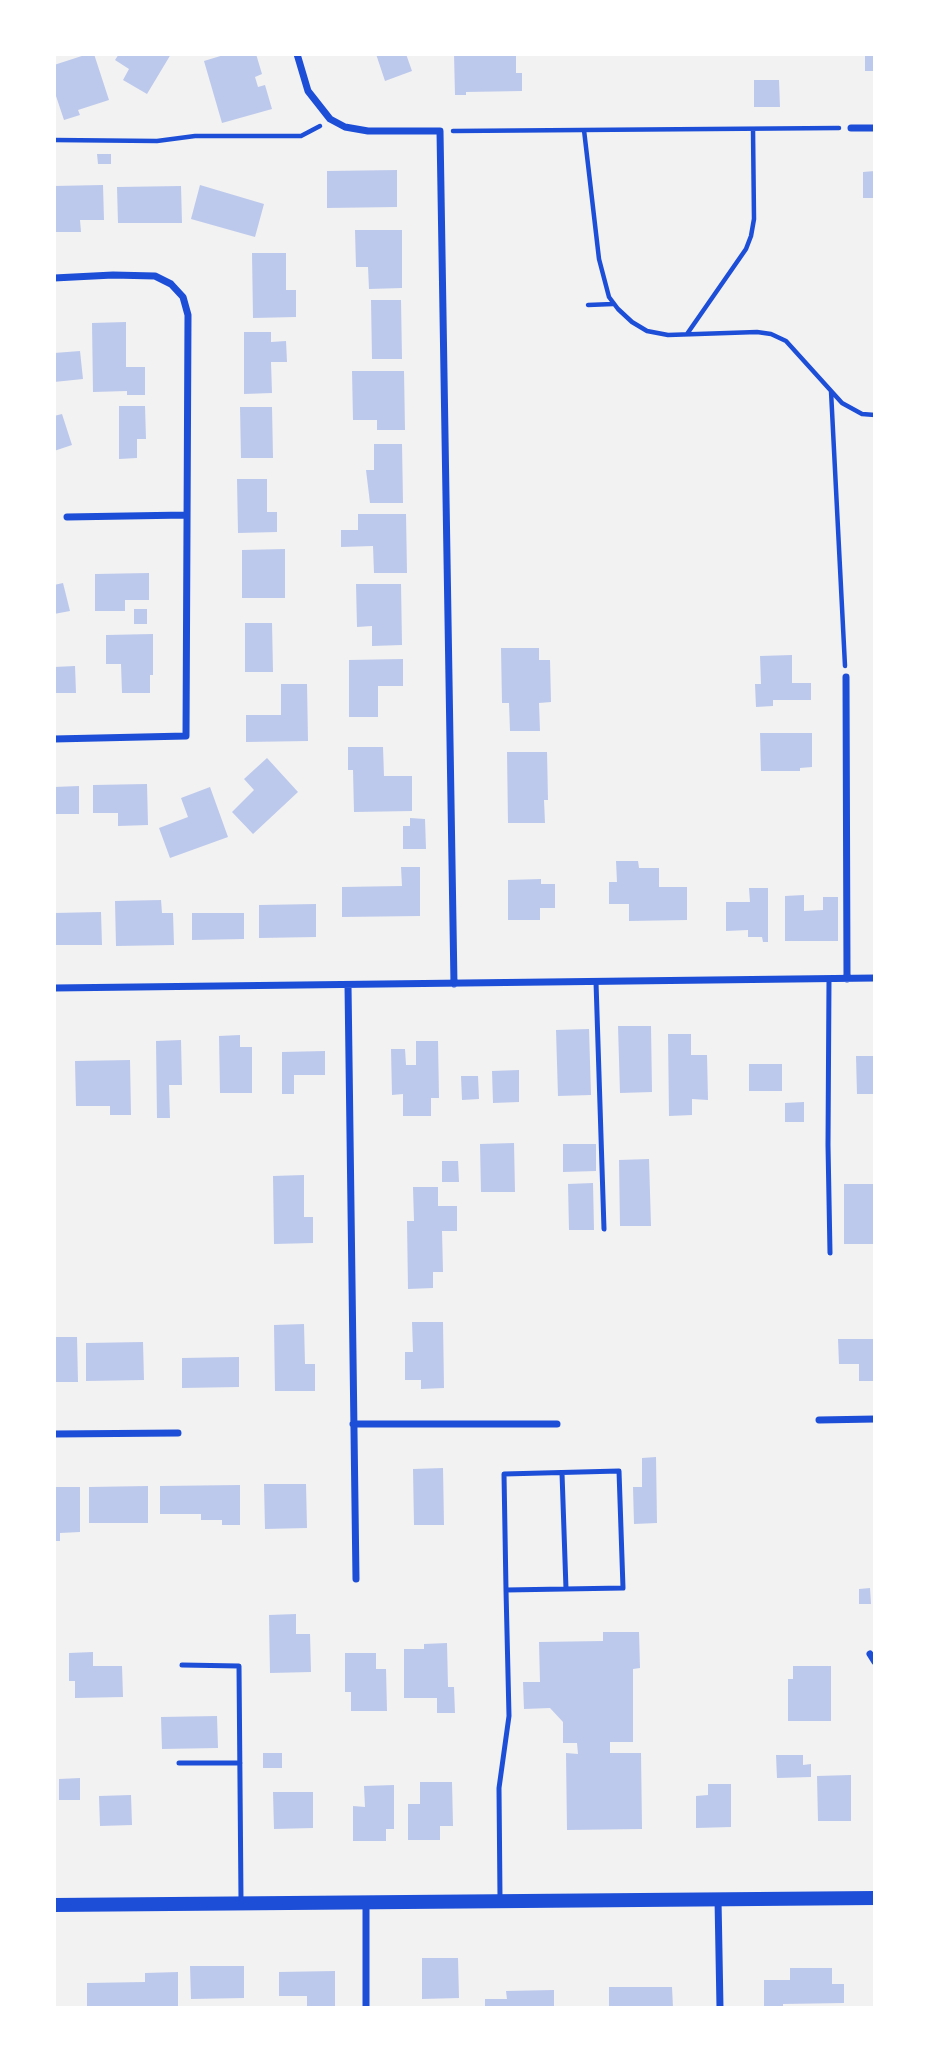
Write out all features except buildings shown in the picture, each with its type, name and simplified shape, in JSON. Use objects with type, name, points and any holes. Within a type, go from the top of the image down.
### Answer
[{"type":"main road","points":[[54,1905],[875,1898]]},
{"type":"street","points":[[297,54],[308,90],[330,119],[345,127],[368,131],[440,131],[454,984]]},
{"type":"street","points":[[851,128],[875,128]]},
{"type":"street","points":[[54,278],[155,276],[172,284],[183,297],[188,314],[186,736],[54,739]]},
{"type":"street","points":[[67,517],[187,515]]},
{"type":"street","points":[[846,677],[847,979]]},
{"type":"street","points":[[54,988],[875,978]]},
{"type":"street","points":[[348,985],[356,1579]]},
{"type":"street","points":[[819,1420],[875,1419]]},
{"type":"street","points":[[353,1424],[557,1424]]},
{"type":"street","points":[[54,1434],[178,1433]]},
{"type":"street","points":[[870,1654],[875,1662]]},
{"type":"street","points":[[718,1899],[720,2008]]},
{"type":"street","points":[[366,1903],[366,2008]]},
{"type":"lane","points":[[830,979],[830,1253]]},
{"type":"lane","points":[[596,982],[604,1229]]},
{"type":"lane","points":[[500,1901],[499,1788],[509,1716],[503,1474],[619,1472],[623,1588],[506,1590]]},
{"type":"lane","points":[[562,1473],[566,1589]]},
{"type":"lane","points":[[182,1665],[239,1666],[241,1904]]},
{"type":"lane","points":[[179,1763],[240,1763]]},
{"type":"path","points":[[54,140],[157,141],[195,136],[301,136],[330,119]]},
{"type":"path","points":[[440,131],[851,128]]},
{"type":"path","points":[[686,334],[746,248],[751,236],[754,219],[753,129]]},
{"type":"path","points":[[584,130],[603,282],[614,304],[632,322],[646,331],[668,335],[757,332],[771,334],[786,341],[842,403],[862,414],[875,415]]},
{"type":"path","points":[[588,305],[614,304]]},
{"type":"path","points":[[831,390],[846,677]]}]
